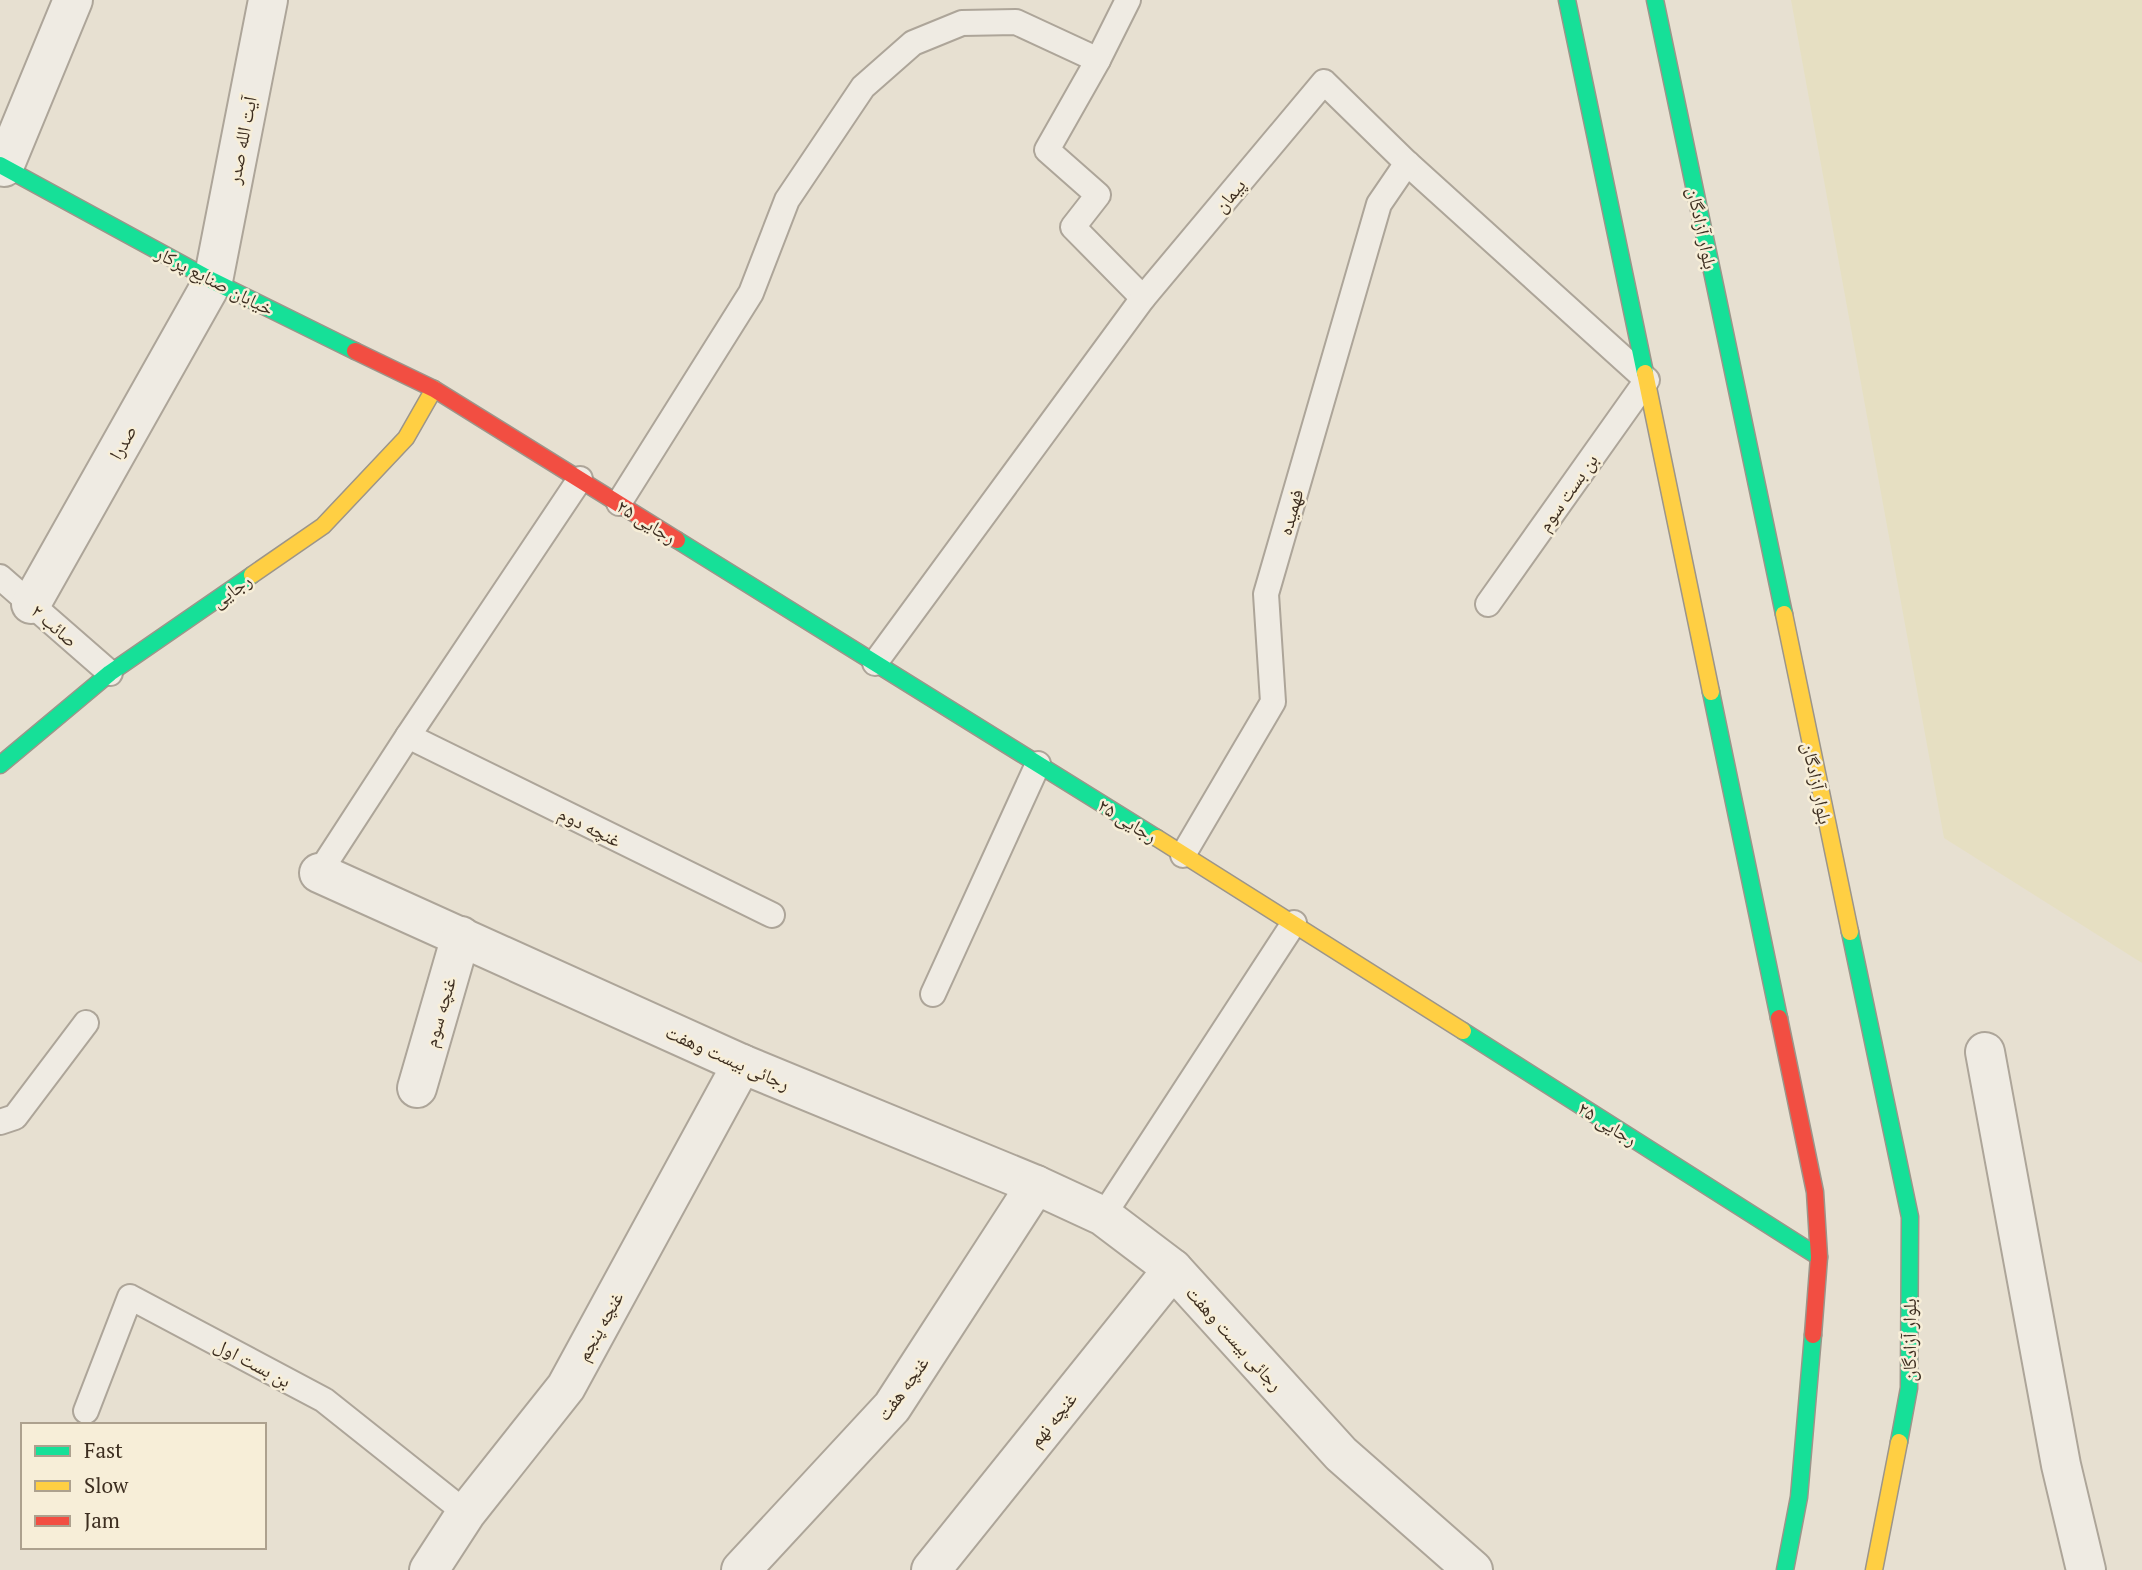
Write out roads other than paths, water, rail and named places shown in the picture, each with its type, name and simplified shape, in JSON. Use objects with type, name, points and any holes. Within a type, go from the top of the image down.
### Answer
[{"type":"main road","points":[[1567,0],[1815,1192],[1819,1257],[1799,1497],[1785,1570]]},
{"type":"main road","name":"بلوار آزادگان","points":[[1655,0],[1910,1217],[1909,1388],[1874,1570]]},
{"type":"main road","name":"خیابان صنایع پرکار","points":[[2,166],[213,281],[433,389]]},
{"type":"main road","name":"رجایی ۲۵","points":[[433,389],[1294,923],[1819,1257]]},
{"type":"main road","name":"رجایی","points":[[0,765],[110,673],[323,526],[406,438],[433,389]]},
{"type":"street","points":[[2,166],[73,0]]},
{"type":"street","name":"آیت الله صدر","points":[[213,281],[268,0]]},
{"type":"street","name":"صدرا","points":[[31,604],[213,281]]},
{"type":"street","name":"رجائی بیست وهفت","points":[[319,873],[742,1064],[1035,1185],[1103,1216],[1173,1269],[1341,1454],[1473,1570]]},
{"type":"street","name":"غنچه سوم","points":[[417,1088],[461,936]]},
{"type":"street","points":[[1985,1052],[2060,1465],[2086,1570]]},
{"type":"street","name":"غنچه پنجم","points":[[429,1570],[466,1513],[566,1387],[742,1064]]},
{"type":"street","name":"غنچه هفت","points":[[741,1570],[892,1407],[1035,1185]]},
{"type":"street","name":"غنچه نهم","points":[[931,1570],[1173,1269]]},
{"type":"lane","points":[[1128,0],[1098,60],[1047,150],[1098,195],[1073,227],[1143,298]]},
{"type":"lane","points":[[619,503],[751,293],[787,200],[863,87],[913,43],[961,23],[1016,22],[1098,60]]},
{"type":"lane","name":"پیمان","points":[[875,663],[1143,298],[1324,82],[1407,163],[1647,380]]},
{"type":"lane","name":"فهمیده","points":[[1184,855],[1273,702],[1266,594],[1380,204],[1407,163]]},
{"type":"lane","name":"بن بست سوم","points":[[1488,604],[1647,380]]},
{"type":"lane","name":"رجائی بیست وهفت","points":[[319,873],[580,479]]},
{"type":"lane","name":"صائب ۲","points":[[0,578],[110,673]]},
{"type":"lane","name":"غنچه دوم","points":[[408,736],[772,915]]},
{"type":"lane","points":[[933,994],[1038,764]]},
{"type":"lane","points":[[1103,1216],[1294,923]]},
{"type":"lane","points":[[0,1122],[15,1116],[86,1023]]},
{"type":"lane","name":"بن بست اول","points":[[86,1411],[130,1297],[324,1400],[466,1513]]}]
